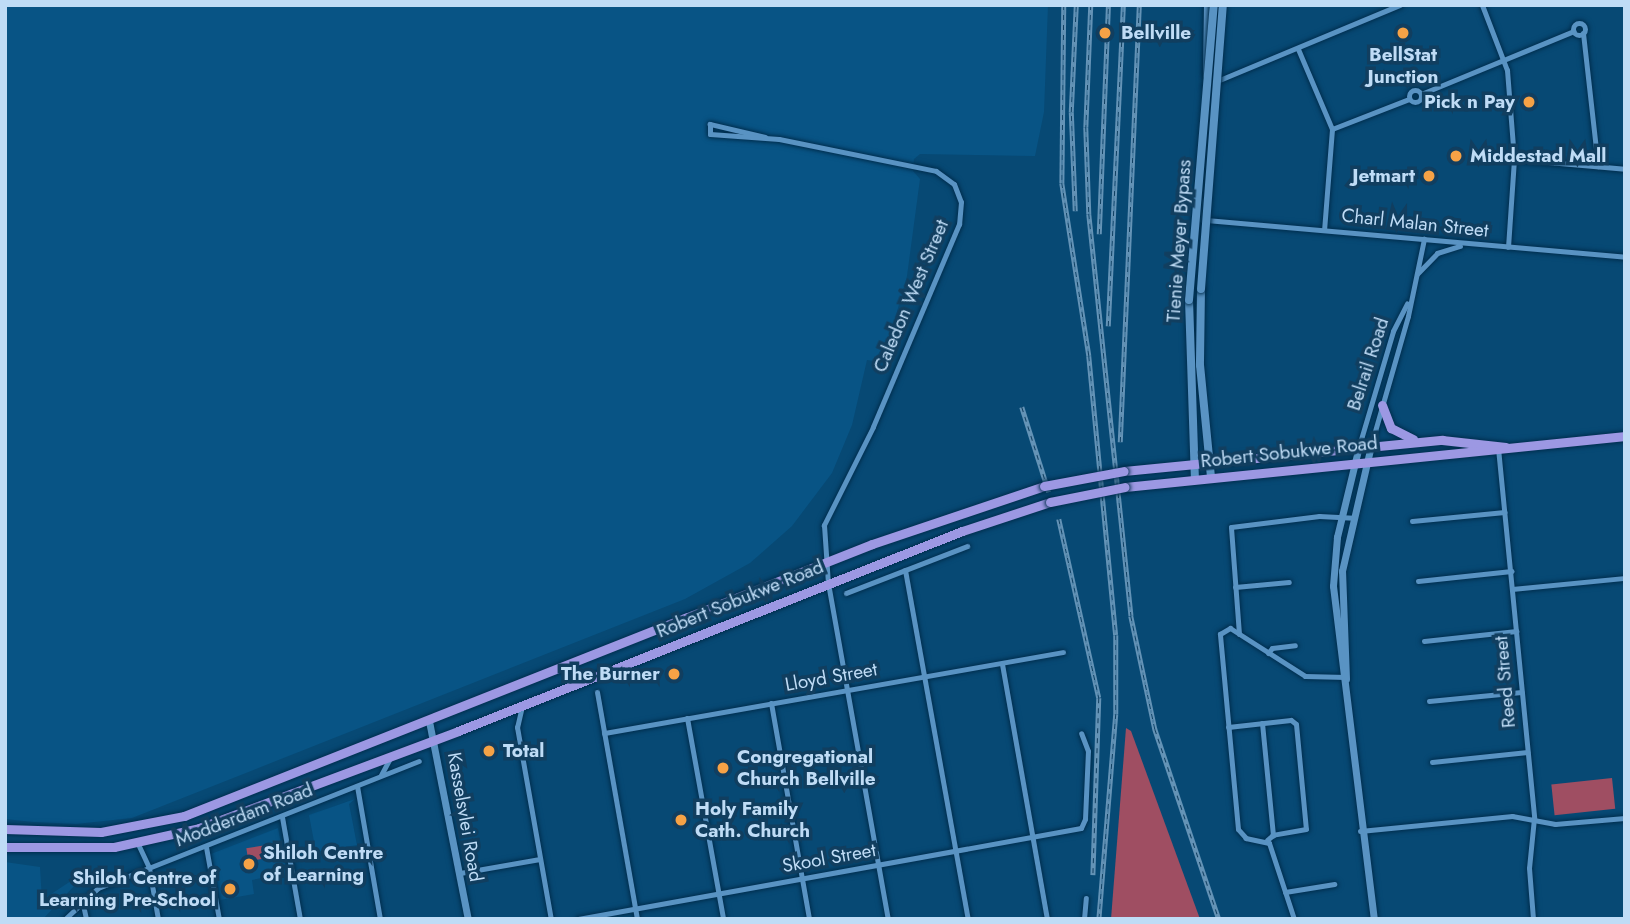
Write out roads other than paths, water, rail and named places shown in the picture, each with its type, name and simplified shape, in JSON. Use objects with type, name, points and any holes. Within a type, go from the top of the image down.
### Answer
[{"type":"main road","name":"Tienie Meyer Bypass","points":[[1195,478],[1189,300],[1214,5]]},
{"type":"main road","name":"Tienie Meyer Bypass","points":[[1211,477],[1206,446],[1198,333],[1222,5]]},
{"type":"main road","points":[[1382,405],[1395,433],[1422,441]]},
{"type":"main road","name":"Robert Sobukwe Road","points":[[5,847],[74,850],[138,844],[220,821],[523,705],[980,524],[1050,502],[1195,478],[1620,435],[1625,428]]},
{"type":"main road","name":"Robert Sobukwe Road","points":[[5,829],[93,833],[174,819],[828,562],[976,506],[1044,486],[1124,471],[1359,446],[1422,441],[1500,447]]},
{"type":"street","name":"Charl Malan Street","points":[[1206,5],[1202,58],[1205,86],[1194,218],[1463,245],[1625,257]]},
{"type":"street","points":[[1202,219],[1222,5]]},
{"type":"street","points":[[1205,86],[1399,5]]},
{"type":"street","points":[[1482,5],[1504,60],[1514,159],[1508,247]]},
{"type":"street","points":[[1332,129],[1409,99],[1413,90],[1421,94],[1574,31],[1580,23],[1585,27],[1583,33],[1598,166]]},
{"type":"street","points":[[1574,31],[1583,33]]},
{"type":"street","points":[[1298,49],[1332,129],[1324,230]]},
{"type":"street","points":[[710,124],[765,137],[710,134],[710,124]]},
{"type":"street","name":"Caledon West Street","points":[[765,137],[936,170],[954,184],[961,202],[961,217],[873,426],[825,518],[828,562]]},
{"type":"street","points":[[1514,159],[1625,169]]},
{"type":"street","name":"Belrail Road","points":[[1344,677],[1342,571],[1423,239]]},
{"type":"street","points":[[1416,275],[1437,253],[1463,245]]},
{"type":"street","name":"Belrail Road","points":[[1374,919],[1360,831],[1333,586],[1342,516],[1359,446],[1393,331],[1409,300]]},
{"type":"street","name":"Reed Street","points":[[1500,447],[1533,821],[1529,868],[1532,919]]},
{"type":"street","points":[[1412,521],[1505,512]]},
{"type":"street","points":[[1239,634],[1232,526],[1282,519],[1342,516],[1353,518]]},
{"type":"street","points":[[846,593],[967,546]]},
{"type":"street","points":[[828,562],[828,583],[888,919]]},
{"type":"street","points":[[905,570],[968,919]]},
{"type":"street","points":[[1418,581],[1510,571]]},
{"type":"street","points":[[1512,589],[1625,578]]},
{"type":"street","points":[[1235,587],[1289,582]]},
{"type":"street","points":[[1268,840],[1246,838],[1238,829],[1219,637],[1227,628],[1305,677],[1344,677]]},
{"type":"street","points":[[1424,641],[1516,631]]},
{"type":"street","points":[[1268,653],[1272,648],[1295,645]]},
{"type":"street","name":"Lloyd Street","points":[[604,733],[1063,652]]},
{"type":"street","points":[[1002,664],[1047,919]]},
{"type":"street","points":[[597,691],[637,919]]},
{"type":"street","points":[[1429,701],[1522,692]]},
{"type":"street","points":[[771,703],[808,919]]},
{"type":"street","points":[[523,705],[517,727],[551,919]]},
{"type":"street","points":[[687,718],[723,919]]},
{"type":"street","name":"Kasselsvlei Road","points":[[429,721],[435,739],[468,919]]},
{"type":"street","points":[[1228,727],[1262,723],[1296,724],[1307,824],[1303,831],[1273,835],[1268,840]]},
{"type":"street","points":[[1262,723],[1273,835]]},
{"type":"street","name":"Skool Street","points":[[578,919],[1073,830],[1083,823],[1088,751],[1082,733]]},
{"type":"street","points":[[1432,762],[1527,751]]},
{"type":"street","points":[[379,778],[391,756]]},
{"type":"street","name":"Modderdam Road","points":[[65,919],[82,900],[98,888],[419,761]]},
{"type":"street","points":[[357,786],[380,919]]},
{"type":"street","points":[[282,817],[300,919]]},
{"type":"street","points":[[1360,831],[1497,817],[1555,824],[1625,818]]},
{"type":"street","points":[[1268,840],[1294,919]]},
{"type":"street","points":[[138,844],[149,868],[158,919]]},
{"type":"street","points":[[206,846],[219,919]]},
{"type":"street","points":[[460,873],[540,859]]},
{"type":"street","points":[[1285,892],[1334,884]]},
{"type":"street","points":[[1084,919],[1086,898]]},
{"type":"street","points":[[82,900],[86,919]]},
{"type":"railway","points":[[1064,5],[1062,183],[1089,356],[1116,635],[1116,714],[1099,919]]},
{"type":"railway","points":[[1075,211],[1071,112],[1076,5]]},
{"type":"railway","points":[[1091,5],[1086,127],[1089,214],[1131,616],[1155,729],[1219,919]]},
{"type":"railway","points":[[1099,234],[1108,5]]},
{"type":"railway","points":[[1108,326],[1123,5]]},
{"type":"railway","points":[[1120,442],[1139,5]]},
{"type":"railway","points":[[1022,407],[1049,492]]},
{"type":"railway","points":[[1059,519],[1099,698],[1093,875]]},
{"type":"place","name":"Bellville","points":[[1105,33]]},
{"type":"place","name":"BellStat Junction","points":[[1403,33]]},
{"type":"place","name":"Pick n Pay","points":[[1529,102]]},
{"type":"place","name":"Middestad Mall","points":[[1456,156]]},
{"type":"place","name":"Jetmart","points":[[1429,176]]},
{"type":"place","name":"The Burner","points":[[674,674]]},
{"type":"place","name":"Total","points":[[489,751]]},
{"type":"place","name":"Congregational Church Bellville","points":[[723,768]]},
{"type":"place","name":"Holy Family Cath. Church","points":[[681,820]]},
{"type":"place","name":"Shiloh Centre of Learning","points":[[249,864]]},
{"type":"place","name":"Shiloh Centre of Learning Pre-School","points":[[230,889]]}]
